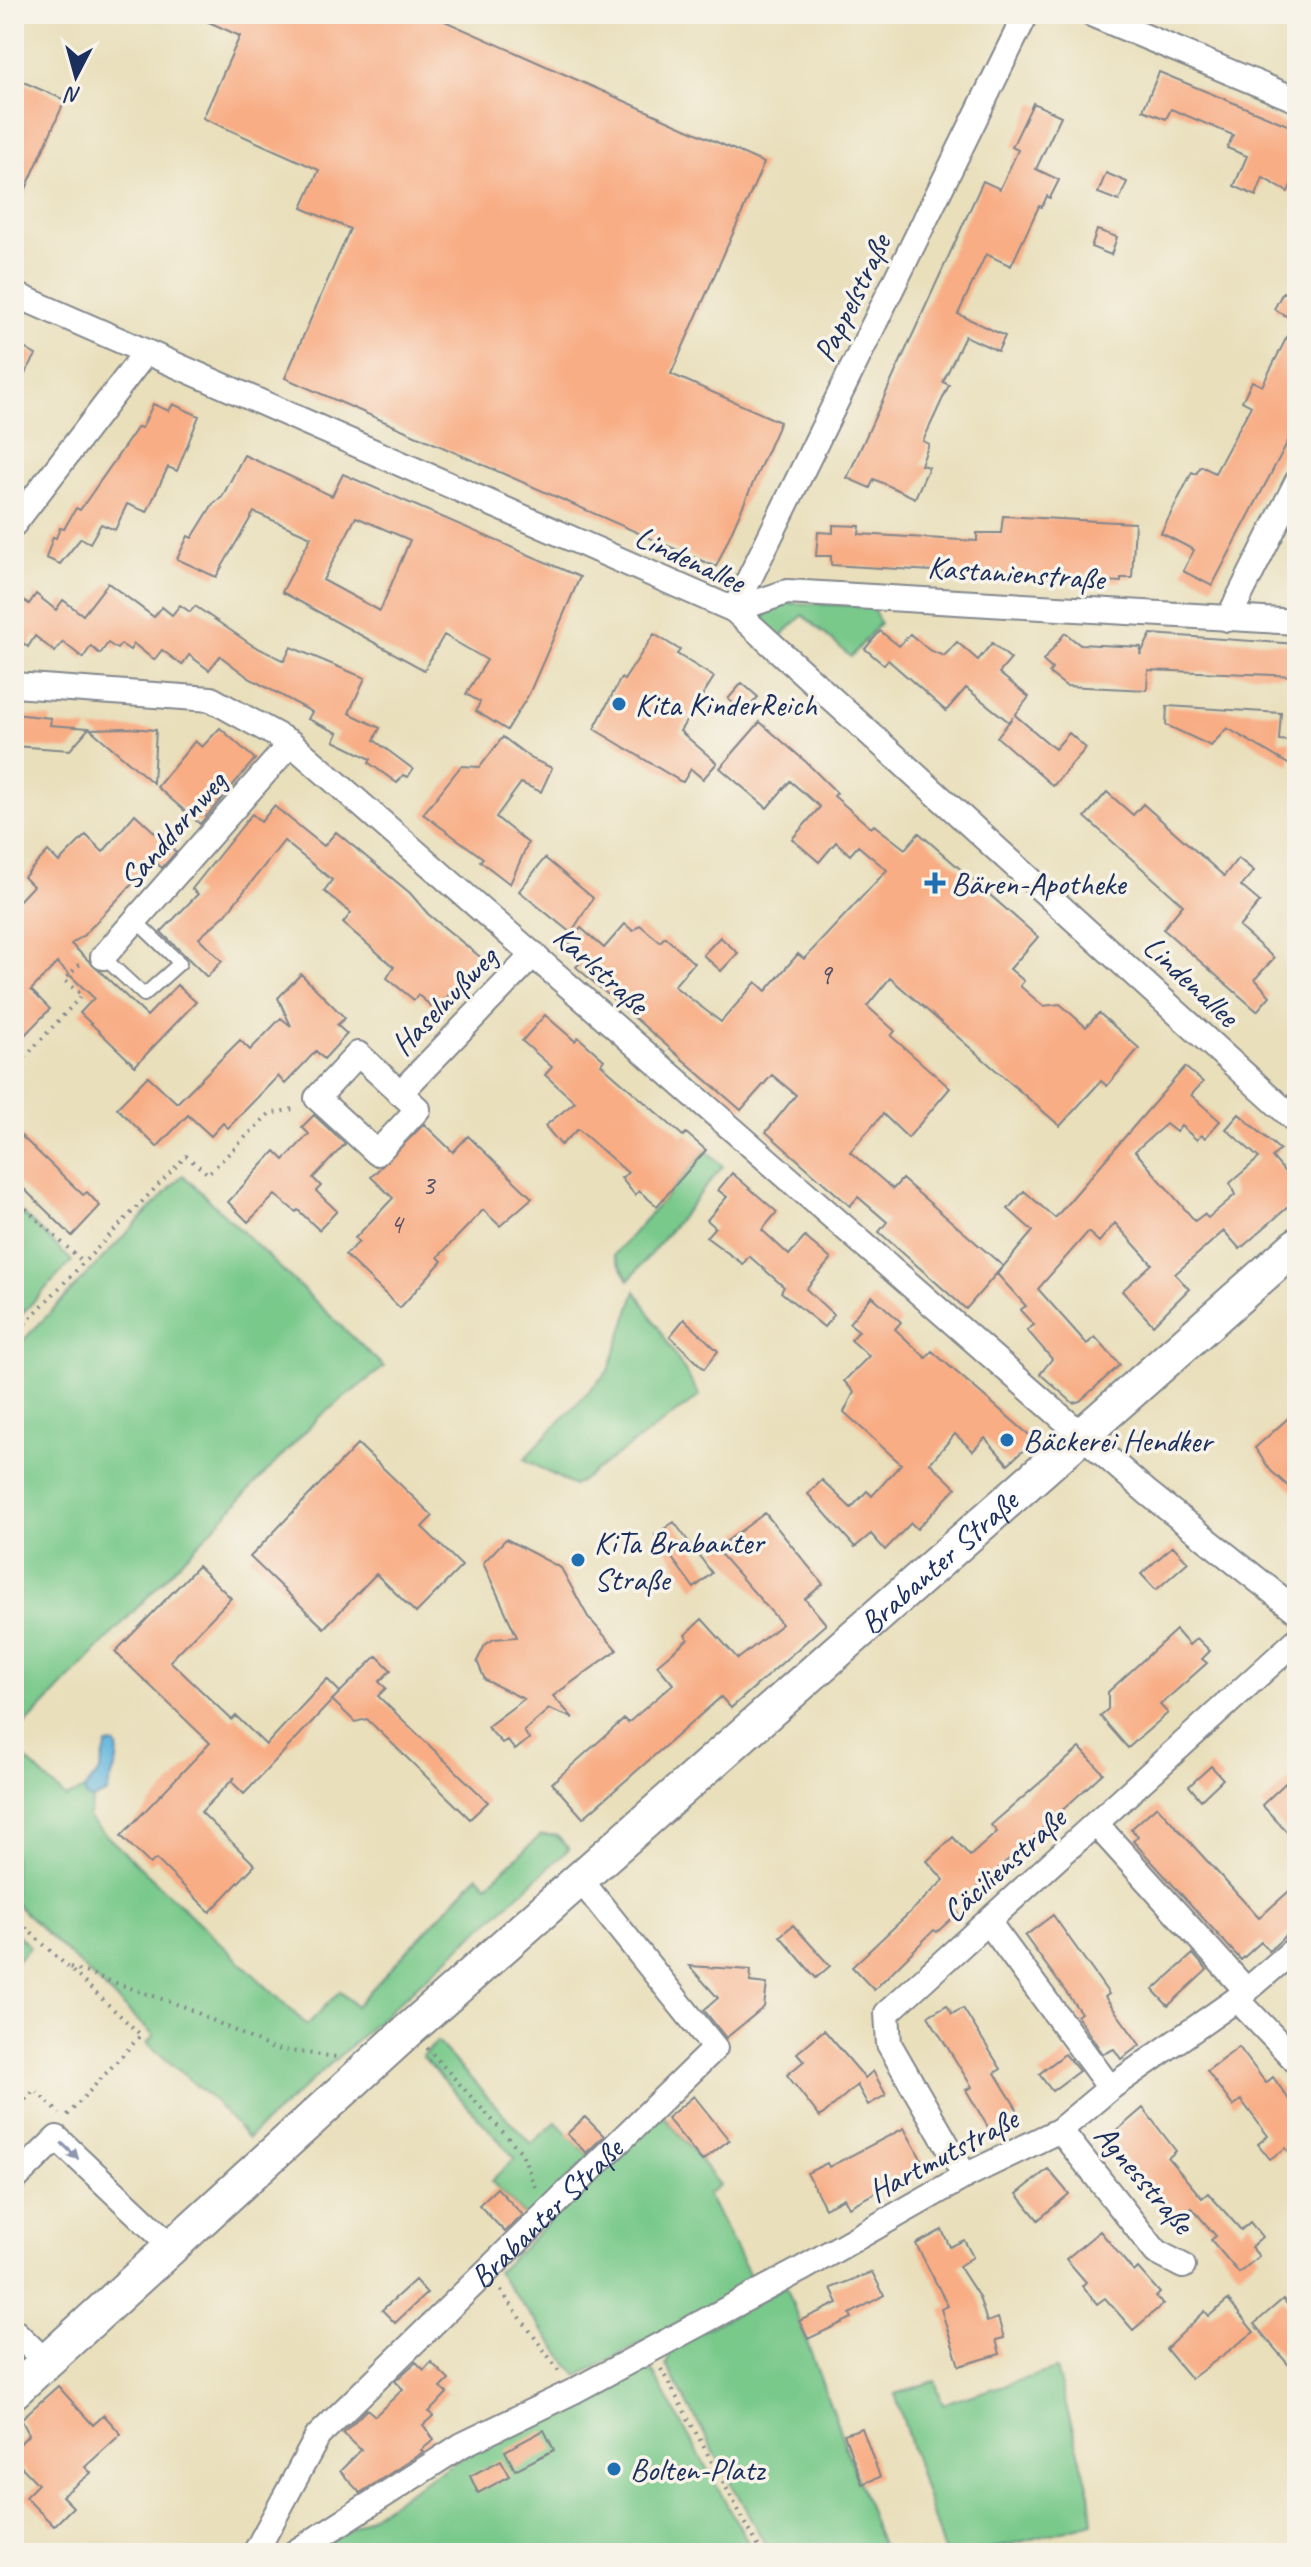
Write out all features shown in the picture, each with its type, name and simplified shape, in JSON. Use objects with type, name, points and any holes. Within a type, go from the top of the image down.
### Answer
[{"type":"main road","name":"Brabanter Straße","points":[[14,2391],[579,1878],[1084,1436],[1297,1245]]},
{"type":"street","name":"Pappelstraße","points":[[734,610],[1026,14]]},
{"type":"street","points":[[1091,14],[1297,100]]},
{"type":"street","name":"Lindenallee","points":[[14,294],[734,610],[1297,1122]]},
{"type":"street","points":[[14,524],[146,352]]},
{"type":"street","points":[[1228,619],[1297,482]]},
{"type":"street","name":"Kastanienstraße","points":[[734,610],[787,592],[1297,622]]},
{"type":"street","name":"Karlstraße","points":[[14,685],[211,699],[291,743],[1181,1520],[1297,1611]]},
{"type":"street","name":"Sanddornweg","points":[[103,957],[137,922],[291,743]]},
{"type":"street","name":"Haselnußweg","points":[[400,1093],[534,954]]},
{"type":"street","name":"Haselnußweg","points":[[358,1054],[400,1093],[418,1109],[377,1153],[317,1098],[358,1054]]},
{"type":"street","name":"Cäcilienstraße","points":[[965,2176],[889,2044],[887,2013],[1297,1640]]},
{"type":"street","points":[[1096,1824],[1297,2062]]},
{"type":"street","name":"Brabanter Straße","points":[[255,2553],[318,2436],[715,2048],[579,1878]]},
{"type":"street","points":[[989,1923],[1110,2088]]},
{"type":"street","name":"Hartmutstraße","points":[[651,2350],[965,2176],[1060,2130],[1110,2088],[1241,1994],[1297,1947]]},
{"type":"street","name":"Agnesstraße","points":[[1060,2130],[1156,2252],[1183,2266]]},
{"type":"street","points":[[14,2180],[57,2138],[171,2246]]},
{"type":"street","points":[[14,2331],[45,2361]]},
{"type":"street","points":[[294,2553],[462,2445],[651,2350]]},
{"type":"lane","points":[[103,957],[144,995],[180,963],[137,922]]},
{"type":"path","points":[[14,1069],[82,995],[64,980],[94,949],[103,957]]},
{"type":"path","points":[[14,1335],[186,1156],[208,1174],[269,1114],[312,1105],[317,1098]]},
{"type":"path","points":[[14,1198],[84,1263]]},
{"type":"path","points":[[14,1917],[141,2035],[64,2119],[35,2090],[14,2111]]},
{"type":"path","points":[[68,1967],[185,2007],[273,2049],[345,2058]]},
{"type":"path","points":[[410,2029],[522,2153],[545,2213]]},
{"type":"path","points":[[485,2270],[574,2391]]},
{"type":"path","points":[[651,2350],[762,2553]]},
{"type":"green space","points":[[789,603],[872,606],[880,623],[851,657],[803,615],[780,637],[769,630],[762,614]]},
{"type":"green space","points":[[706,1150],[723,1166],[629,1280],[614,1255]]},
{"type":"green space","points":[[183,1175],[384,1367],[318,1418],[14,1737],[14,1350]]},
{"type":"green space","points":[[20,1211],[72,1261],[14,1322],[14,1217]]},
{"type":"green space","points":[[636,1291],[700,1396],[574,1486],[524,1459],[609,1370]]},
{"type":"green space","points":[[14,1748],[66,1798],[84,1790],[86,1797],[93,1800],[88,1818],[307,2025],[340,1991],[356,2006],[478,1875],[487,1885],[541,1835],[556,1835],[569,1849],[248,2138],[213,2100],[147,2043],[154,2036],[14,1902]]},
{"type":"green space","points":[[14,1931],[30,1947],[14,1963]]},
{"type":"green space","points":[[437,2042],[531,2144],[556,2122],[590,2157],[527,2218],[491,2181],[515,2158],[422,2056]]},
{"type":"green space","points":[[662,2113],[720,2185],[707,2194],[754,2283],[578,2376],[497,2272]]},
{"type":"green space","points":[[786,2286],[885,2553],[770,2553],[666,2365],[672,2347]]},
{"type":"green space","name":"Bolten-Platz","points":[[634,2367],[653,2372],[754,2553],[313,2553],[467,2454]]},
{"type":"green space","points":[[1056,2369],[1090,2493],[1093,2523],[977,2553],[944,2553],[895,2394],[935,2381],[943,2404]]},
{"type":"water","points":[[107,1744],[116,1745],[117,1763],[107,1793],[93,1800],[85,1797],[84,1790],[100,1771]]},
{"type":"building","points":[[191,14],[429,14],[764,163],[671,374],[780,422],[716,567],[285,378],[350,229],[302,208],[319,170],[203,118],[240,36]]},
{"type":"building","points":[[1159,72],[1297,129],[1297,171],[1288,192],[1263,178],[1256,196],[1234,186],[1247,156],[1227,148],[1233,135],[1171,109],[1166,119],[1143,110]]},
{"type":"building","points":[[14,78],[65,100],[14,216]]},
{"type":"building","points":[[1033,103],[1061,116],[1036,169],[1059,180],[1050,198],[1047,196],[1042,207],[1039,206],[1011,266],[986,254],[958,314],[1005,336],[998,351],[965,336],[943,382],[949,385],[923,441],[929,444],[921,465],[929,467],[915,498],[874,479],[870,488],[847,478],[983,181],[1000,189],[1018,150],[1012,147]]},
{"type":"building","points":[[1106,173],[1127,182],[1119,201],[1098,193]]},
{"type":"building","points":[[1097,230],[1117,237],[1111,255],[1091,247]]},
{"type":"building","points":[[1283,292],[1297,300],[1297,424],[1212,586],[1183,571],[1194,550],[1161,533],[1192,472],[1196,474],[1201,466],[1215,473],[1251,406],[1242,401],[1252,381],[1262,386],[1295,321],[1274,309]]},
{"type":"building","points":[[14,342],[36,355],[14,392]]},
{"type":"building","points":[[153,404],[169,411],[173,404],[199,416],[177,471],[168,467],[147,512],[127,504],[115,530],[101,524],[90,543],[81,538],[60,564],[46,558],[53,537],[56,538],[60,528],[64,529],[76,508],[80,510],[138,427],[142,428]]},
{"type":"building","points":[[244,455],[332,496],[343,474],[580,577],[529,694],[507,730],[476,711],[480,702],[466,694],[487,660],[444,635],[424,670],[282,592],[311,537],[254,512],[216,577],[177,559],[188,536],[192,538],[213,504],[222,497]],"holes":[[[356,517],[410,540],[380,611],[323,580]]]},
{"type":"building","points":[[1003,516],[1135,523],[1132,578],[1121,578],[1121,582],[831,565],[831,556],[816,556],[818,532],[833,533],[833,525],[860,526],[859,534],[977,541],[977,533],[1001,533]]},
{"type":"building","points":[[108,583],[154,617],[162,607],[172,615],[180,605],[190,612],[195,606],[252,645],[284,661],[291,647],[365,678],[349,713],[380,728],[374,740],[413,769],[408,777],[403,775],[397,783],[369,763],[371,759],[334,741],[338,733],[308,719],[312,712],[249,678],[220,656],[209,670],[189,655],[182,665],[162,650],[154,660],[134,644],[130,650],[121,644],[117,649],[108,643],[100,654],[91,646],[83,658],[63,642],[55,652],[35,636],[28,647],[14,636],[14,593],[29,604],[36,594],[56,610],[63,600],[83,615]]},
{"type":"building","points":[[880,631],[899,646],[910,634],[929,650],[944,656],[957,642],[978,660],[992,643],[1011,659],[999,673],[1029,697],[1015,715],[1055,749],[1069,733],[1086,748],[1053,786],[997,737],[1009,722],[966,688],[946,711],[888,660],[884,665],[865,649]]},
{"type":"building","points":[[1065,633],[1079,644],[1141,647],[1140,655],[1151,634],[1297,644],[1297,676],[1148,670],[1147,690],[1066,686],[1049,673],[1052,669],[1043,661]]},
{"type":"building","points":[[654,634],[680,650],[677,654],[714,677],[680,731],[717,763],[703,779],[691,769],[683,782],[680,781],[594,729],[621,678],[624,680]]},
{"type":"building","points":[[742,683],[758,697],[744,713],[728,699]]},
{"type":"building","points":[[1167,706],[1281,713],[1279,740],[1290,741],[1290,765],[1227,728],[1211,746],[1166,725]]},
{"type":"building","points":[[14,714],[51,718],[50,725],[89,728],[70,750],[14,746]]},
{"type":"building","points":[[760,722],[806,762],[837,793],[834,796],[871,828],[874,825],[905,849],[919,833],[1038,937],[1010,969],[1024,981],[1020,986],[1043,1006],[1060,1004],[1086,1027],[1099,1013],[1139,1048],[1107,1086],[1101,1081],[1060,1126],[890,978],[867,1006],[895,1031],[891,1036],[950,1088],[908,1138],[883,1114],[850,1152],[893,1189],[902,1179],[1003,1266],[966,1309],[879,1232],[887,1222],[858,1197],[850,1206],[766,1132],[796,1095],[772,1075],[741,1110],[576,967],[585,957],[569,943],[581,928],[604,948],[625,924],[633,931],[640,925],[660,942],[665,937],[694,963],[674,986],[721,1022],[756,982],[766,991],[798,954],[804,959],[887,870],[858,846],[850,855],[836,842],[819,862],[792,839],[820,807],[790,781],[767,808],[720,768]]},
{"type":"building","points":[[220,728],[255,759],[200,824],[157,787],[195,741],[202,747]]},
{"type":"building","points":[[90,729],[156,730],[153,783]]},
{"type":"building","points":[[503,737],[532,759],[552,768],[541,792],[521,783],[496,817],[528,843],[510,884],[480,861],[483,858],[423,814],[461,766],[480,767]]},
{"type":"building","points":[[1107,792],[1133,815],[1143,804],[1224,876],[1238,858],[1254,871],[1241,886],[1260,902],[1239,927],[1274,958],[1255,979],[1270,996],[1257,1011],[1163,929],[1183,905],[1085,817]]},
{"type":"building","points":[[274,806],[324,846],[336,832],[485,961],[462,988],[458,984],[436,1010],[418,995],[414,1000],[387,978],[394,967],[343,923],[351,913],[324,891],[332,880],[284,841],[225,915],[199,938],[222,961],[207,977],[161,932],[198,894],[192,889],[252,814],[261,822]]},
{"type":"building","points":[[135,814],[176,852],[162,868],[154,861],[84,935],[71,944],[147,1016],[177,985],[196,1002],[135,1066],[80,1013],[94,998],[57,963],[31,990],[50,1009],[14,1046],[14,906],[33,886],[24,877],[48,851],[59,862],[86,835],[103,852]]},
{"type":"building","points":[[545,858],[593,898],[571,933],[519,891]]},
{"type":"building","points":[[720,937],[738,953],[721,971],[703,955]]},
{"type":"building","points":[[301,974],[345,1018],[337,1025],[347,1034],[324,1059],[316,1051],[285,1084],[278,1076],[228,1128],[223,1123],[211,1136],[188,1115],[157,1147],[117,1108],[148,1076],[177,1103],[240,1040],[250,1050],[281,1018],[291,1026],[278,998]]},
{"type":"building","points":[[545,1015],[575,1041],[578,1037],[604,1060],[601,1064],[683,1136],[686,1133],[706,1150],[657,1206],[639,1191],[635,1195],[621,1178],[628,1173],[578,1129],[561,1145],[545,1126],[575,1102],[545,1075],[552,1067],[522,1041]]},
{"type":"building","points":[[1185,1067],[1203,1082],[1191,1095],[1220,1121],[1205,1138],[1201,1135],[1197,1140],[1181,1126],[1176,1132],[1166,1124],[1135,1151],[1195,1221],[1204,1214],[1208,1218],[1235,1195],[1230,1183],[1259,1158],[1226,1129],[1239,1114],[1280,1150],[1272,1157],[1297,1186],[1297,1199],[1240,1249],[1224,1231],[1175,1274],[1189,1289],[1153,1325],[1122,1291],[1152,1264],[1115,1223],[1099,1242],[1088,1232],[1038,1289],[1087,1344],[1095,1337],[1120,1365],[1080,1401],[1073,1403],[1040,1374],[1052,1359],[1027,1330],[1034,1325],[1020,1310],[1026,1306],[997,1274],[1033,1231],[1008,1209],[1024,1191],[1055,1218]]},
{"type":"building","points":[[314,1115],[345,1144],[313,1178],[321,1186],[316,1191],[337,1211],[319,1230],[298,1210],[296,1212],[275,1195],[248,1222],[228,1202],[275,1151],[284,1160],[309,1134],[302,1127]]},
{"type":"building","points":[[424,1124],[453,1152],[468,1136],[532,1198],[500,1226],[483,1210],[438,1257],[442,1261],[400,1308],[345,1255],[359,1242],[355,1238],[393,1198],[371,1177]]},
{"type":"building","points":[[14,1129],[83,1195],[87,1192],[100,1206],[72,1236],[14,1179]]},
{"type":"building","points":[[732,1173],[777,1212],[762,1230],[789,1255],[805,1237],[831,1259],[806,1289],[834,1315],[824,1327],[781,1292],[784,1287],[749,1256],[743,1264],[706,1237],[715,1227],[707,1220],[727,1197],[718,1190]]},
{"type":"building","points":[[872,1296],[901,1322],[895,1329],[926,1358],[932,1351],[1035,1440],[1008,1464],[985,1438],[973,1451],[955,1434],[930,1463],[956,1488],[917,1529],[911,1523],[885,1550],[871,1534],[855,1547],[808,1494],[822,1480],[851,1508],[867,1491],[872,1496],[901,1464],[844,1412],[854,1392],[844,1381],[869,1356],[851,1340],[859,1331],[849,1323]]},
{"type":"building","points":[[684,1319],[718,1351],[704,1369],[670,1336]]},
{"type":"building","points":[[1297,1410],[1297,1494],[1271,1471],[1255,1448]]},
{"type":"building","points":[[358,1444],[433,1516],[422,1527],[462,1566],[416,1613],[376,1574],[324,1628],[250,1557]]},
{"type":"building","points":[[765,1513],[823,1584],[805,1599],[826,1624],[731,1708],[721,1697],[583,1818],[552,1783],[624,1719],[628,1723],[673,1684],[657,1665],[688,1639],[685,1635],[702,1619],[738,1659],[782,1624],[716,1549]]},
{"type":"building","points":[[674,1522],[712,1573],[694,1588],[655,1535]]},
{"type":"building","points":[[506,1539],[561,1568],[588,1617],[617,1650],[553,1696],[573,1718],[549,1709],[524,1731],[529,1739],[515,1750],[507,1740],[502,1743],[487,1727],[524,1699],[485,1680],[477,1661],[485,1645],[494,1639],[517,1637],[483,1563]]},
{"type":"building","points":[[1173,1546],[1188,1562],[1156,1590],[1141,1574]]},
{"type":"building","points":[[198,1566],[231,1598],[170,1661],[232,1720],[236,1716],[266,1745],[327,1679],[340,1692],[244,1794],[231,1781],[201,1812],[255,1865],[210,1912],[156,1859],[150,1864],[121,1836],[210,1743],[115,1652]]},
{"type":"building","points":[[1176,1630],[1189,1645],[1197,1638],[1210,1651],[1202,1659],[1207,1663],[1160,1705],[1168,1713],[1128,1748],[1100,1716],[1108,1709],[1108,1692]]},
{"type":"building","points":[[377,1656],[391,1670],[379,1682],[386,1688],[378,1696],[488,1802],[470,1819],[367,1719],[355,1722],[332,1700]]},
{"type":"building","points":[[1080,1748],[1103,1773],[954,1909],[958,1913],[937,1932],[934,1930],[874,1990],[852,1967],[944,1880],[927,1861],[953,1837],[970,1856],[997,1832],[991,1825]]},
{"type":"building","points":[[1211,1766],[1223,1779],[1201,1800],[1189,1786]]},
{"type":"building","points":[[1297,1772],[1297,1843],[1262,1805]]},
{"type":"building","points":[[1157,1806],[1259,1918],[1297,1884],[1297,1925],[1269,1951],[1261,1942],[1241,1960],[1133,1841],[1138,1836],[1131,1829]]},
{"type":"building","points":[[1053,1915],[1109,1994],[1105,1997],[1140,2045],[1121,2059],[1114,2049],[1103,2054],[1077,2016],[1081,2013],[1025,1936]]},
{"type":"building","points":[[793,1925],[830,1966],[816,1978],[780,1936]]},
{"type":"building","points":[[1193,1954],[1207,1970],[1168,2006],[1153,1990]]},
{"type":"building","points":[[689,1966],[751,1970],[750,1982],[767,1984],[764,2007],[726,2038],[704,2010],[718,1998]]},
{"type":"building","points":[[947,2005],[952,2014],[963,2008],[1001,2069],[995,2073],[1020,2114],[991,2132],[966,2090],[972,2087],[928,2016]]},
{"type":"building","points":[[824,2030],[865,2078],[873,2071],[886,2095],[868,2105],[857,2085],[820,2117],[787,2075],[804,2061],[797,2053]]},
{"type":"building","points":[[1239,2047],[1266,2083],[1273,2077],[1297,2111],[1297,2163],[1286,2148],[1270,2159],[1258,2144],[1268,2136],[1241,2100],[1233,2106],[1207,2071]]},
{"type":"building","points":[[1065,2054],[1079,2071],[1052,2091],[1039,2074]]},
{"type":"building","points":[[694,2096],[729,2140],[702,2161],[667,2118]]},
{"type":"building","points":[[1143,2108],[1176,2151],[1168,2158],[1202,2198],[1208,2193],[1241,2230],[1250,2222],[1262,2237],[1251,2247],[1259,2256],[1239,2273],[1211,2240],[1216,2236],[1192,2208],[1178,2220],[1107,2139]]},
{"type":"building","points":[[585,2117],[604,2136],[586,2153],[567,2134]]},
{"type":"building","points":[[904,2128],[925,2166],[849,2207],[844,2198],[825,2208],[807,2173],[827,2163],[829,2167]]},
{"type":"building","points":[[1048,2169],[1069,2194],[1038,2220],[1017,2194]]},
{"type":"building","points":[[497,2188],[523,2215],[505,2232],[479,2205]]},
{"type":"building","points":[[942,2230],[950,2247],[964,2240],[973,2257],[959,2266],[979,2297],[987,2322],[998,2318],[1004,2338],[996,2340],[1000,2354],[959,2366],[941,2309],[948,2306],[916,2244]]},
{"type":"building","points":[[1100,2231],[1134,2272],[1138,2268],[1160,2293],[1156,2297],[1163,2304],[1133,2330],[1105,2298],[1097,2304],[1082,2286],[1086,2282],[1066,2259]]},
{"type":"building","points":[[872,2272],[884,2295],[850,2314],[852,2318],[808,2339],[799,2321],[838,2303],[831,2288]]},
{"type":"building","points":[[415,2280],[427,2293],[395,2323],[382,2310]]},
{"type":"building","points":[[1283,2299],[1297,2316],[1297,2375],[1254,2324]]},
{"type":"building","points":[[1228,2300],[1254,2332],[1191,2379],[1166,2349],[1205,2311],[1209,2316]]},
{"type":"building","points":[[416,2362],[424,2370],[431,2362],[449,2380],[441,2388],[447,2393],[429,2412],[433,2416],[423,2425],[434,2440],[421,2450],[423,2452],[360,2493],[340,2471],[361,2450],[343,2433],[367,2409],[375,2416],[403,2389],[395,2381]]},
{"type":"building","points":[[58,2386],[93,2425],[104,2415],[121,2434],[85,2467],[91,2473],[62,2496],[73,2507],[54,2526],[25,2497],[38,2484],[14,2459],[14,2450],[29,2434],[21,2419]]},
{"type":"building","points":[[862,2428],[880,2477],[862,2484],[844,2434]]},
{"type":"building","points":[[544,2430],[554,2450],[515,2470],[505,2451]]},
{"type":"building","points":[[501,2460],[510,2476],[478,2493],[470,2476]]},
{"type":"place","name":"Kita KinderReich","points":[[619,704]]},
{"type":"place","name":"Bären-Apotheke","points":[[935,883]]},
{"type":"place","name":"Bäckerei Hendker","points":[[1007,1440]]},
{"type":"place","name":"KiTa Brabanter Straße","points":[[578,1560]]},
{"type":"place","name":"Bolten-Platz","points":[[614,2469]]}]
